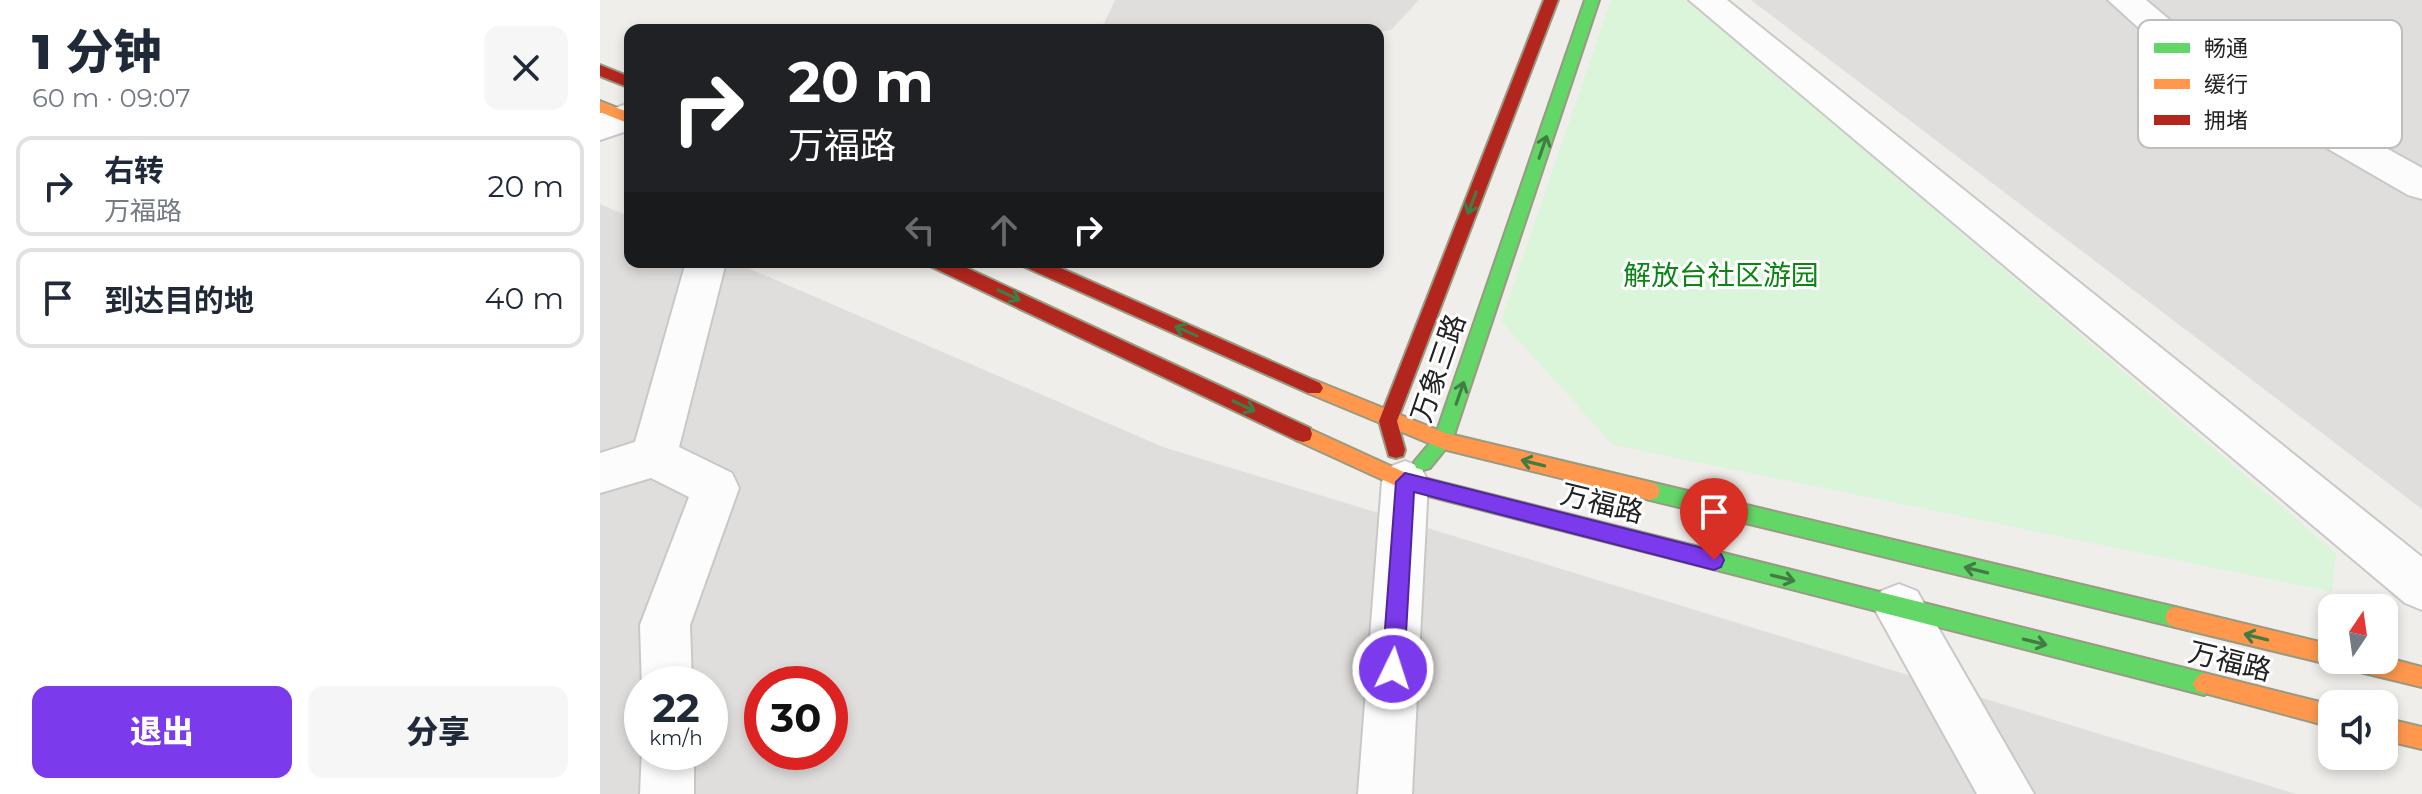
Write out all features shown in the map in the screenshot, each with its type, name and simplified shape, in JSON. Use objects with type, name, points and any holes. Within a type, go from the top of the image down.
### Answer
[{"type":"street","name":"万象三路","points":[[1405,482],[1388,421],[1551,0]]},
{"type":"street","name":"万象三路","points":[[1405,482],[1443,441],[1592,0]]},
{"type":"street","points":[[1706,0],[2422,587]]},
{"type":"street","points":[[2125,0],[2149,20]]},
{"type":"street","points":[[600,70],[617,110]]},
{"type":"street","points":[[2357,148],[2422,185]]},
{"type":"street","points":[[654,457],[704,268]]},
{"type":"street","name":"万福路","points":[[951,268],[1405,482],[2318,713]]},
{"type":"street","name":"万福路","points":[[1044,268],[1388,421],[1443,441],[2318,652]]},
{"type":"street","points":[[600,473],[654,457],[716,488],[665,625],[666,666]]},
{"type":"street","points":[[1385,794],[1405,482]]},
{"type":"street","points":[[1899,608],[2007,794]]},
{"type":"street","points":[[2398,671],[2422,677]]},
{"type":"street","points":[[2398,732],[2422,738]]},
{"type":"street","points":[[667,770],[667,794]]},
{"type":"shaded area","points":[[1115,0],[1419,0],[1391,30],[1384,31],[1384,24],[1104,24]]},
{"type":"shaded area","points":[[1751,0],[2422,0],[2422,509]]},
{"type":"shaded area","points":[[600,204],[624,214],[624,268],[748,268],[1163,447],[2296,794],[600,794]]},
{"type":"green space","name":"解放台社区游园","points":[[1611,0],[1689,0],[2336,553],[2332,592],[1613,445],[1501,321]]},
{"type":"traffic: fast","points":[[1423,462],[1443,441],[1592,0]]},
{"type":"traffic: fast","points":[[1650,491],[2175,617]]},
{"type":"traffic: fast","points":[[1623,537],[2204,684]]},
{"type":"traffic: slow","points":[[600,106],[624,116]]},
{"type":"traffic: slow","points":[[1314,388],[1443,441],[1650,491]]},
{"type":"traffic: slow","points":[[1303,434],[1405,482],[1623,537]]},
{"type":"traffic: slow","points":[[2175,617],[2318,652]]},
{"type":"traffic: slow","points":[[2398,671],[2422,677]]},
{"type":"traffic: slow","points":[[2204,684],[2318,712]]},
{"type":"traffic: slow","points":[[2398,732],[2422,738]]},
{"type":"traffic: jam","points":[[1396,450],[1388,421],[1551,0]]},
{"type":"traffic: jam","points":[[600,70],[624,80]]},
{"type":"traffic: jam","points":[[951,268],[1303,434]]},
{"type":"traffic: jam","points":[[1044,268],[1314,388]]},
{"type":"route","points":[[1393,669],[1405,482],[1714,560]]}]
